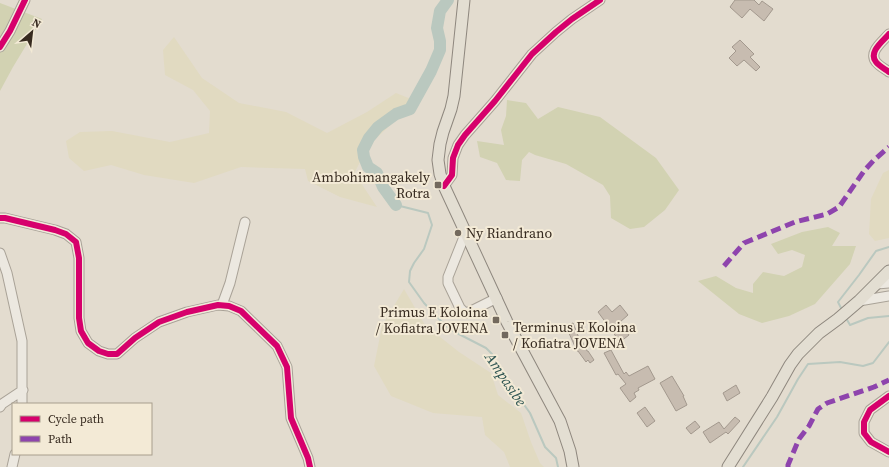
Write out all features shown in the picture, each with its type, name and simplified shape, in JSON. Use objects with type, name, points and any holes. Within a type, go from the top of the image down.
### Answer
[{"type":"main road","points":[[464,0],[454,96],[443,132],[438,153],[438,163],[444,186],[450,200],[496,298],[526,359],[560,421],[570,450],[573,467]]},
{"type":"main road","points":[[728,467],[798,354],[820,333],[859,301],[889,272]]},
{"type":"street","points":[[0,46],[10,31],[25,0]]},
{"type":"street","points":[[444,186],[452,174],[454,158],[458,145],[532,54],[572,19],[600,0]]},
{"type":"street","points":[[889,34],[874,52],[873,56],[875,61],[889,72]]},
{"type":"street","points":[[0,218],[55,230],[66,234],[76,242],[79,258],[79,318],[81,331],[88,343],[99,351],[108,354],[117,354],[135,338],[159,322],[186,312],[218,305],[229,306],[241,311],[277,346],[288,367],[291,418],[308,458],[310,467]]},
{"type":"street","points":[[222,305],[230,283],[245,222]]},
{"type":"street","points":[[466,232],[448,277],[448,283],[460,308],[465,313],[496,298]]},
{"type":"street","points":[[0,253],[7,273],[22,341],[22,403]]},
{"type":"street","points":[[877,284],[889,283]]},
{"type":"street","points":[[859,301],[889,296]]},
{"type":"street","points":[[0,407],[2,404],[23,390]]},
{"type":"street","points":[[889,396],[870,410],[864,422],[864,433],[870,442],[889,452]]},
{"type":"street","points":[[12,467],[15,455]]},
{"type":"shaded area","points":[[174,37],[202,78],[239,103],[286,112],[327,133],[367,112],[396,93],[416,101],[368,146],[354,174],[377,207],[340,197],[308,181],[305,169],[241,167],[194,183],[144,175],[111,165],[84,171],[69,158],[66,141],[80,132],[112,131],[170,142],[209,133],[210,111],[193,90],[165,75],[163,50]]},
{"type":"shaded area","points":[[889,170],[889,238],[875,241],[869,234],[871,199],[883,173]]},
{"type":"shaded area","points":[[404,289],[425,325],[459,352],[491,373],[498,395],[521,413],[531,442],[540,463],[544,467],[510,467],[504,452],[485,435],[482,417],[433,413],[391,396],[374,366],[382,326]]},
{"type":"green space","points":[[0,3],[42,19],[0,91]]},
{"type":"green space","points":[[507,100],[526,103],[538,119],[558,107],[600,117],[656,158],[679,190],[665,210],[644,227],[630,229],[611,218],[610,196],[603,185],[566,164],[529,152],[522,160],[520,181],[506,180],[497,163],[480,157],[477,141],[504,145],[501,130],[506,116]]},
{"type":"green space","points":[[828,227],[840,233],[832,246],[856,246],[850,264],[815,304],[789,316],[762,323],[739,314],[698,281],[716,276],[736,288],[753,293],[753,284],[763,272],[784,276],[802,267],[805,255],[792,250],[778,254],[771,244],[802,232]]},
{"type":"building","points":[[735,0],[754,0],[759,5],[762,1],[773,9],[764,21],[750,9],[742,18],[730,7]]},
{"type":"building","points":[[740,40],[754,54],[750,57],[760,67],[756,71],[744,60],[737,66],[729,58],[736,51],[732,47]]},
{"type":"building","points":[[606,305],[612,312],[620,305],[628,315],[620,322],[629,335],[620,342],[598,312]]},
{"type":"building","points":[[573,323],[579,338],[580,337],[587,351],[594,360],[590,363],[588,360],[586,362],[577,351],[568,331],[566,326]]},
{"type":"building","points":[[611,350],[624,374],[626,372],[629,376],[648,366],[655,379],[638,388],[639,390],[634,393],[636,397],[630,402],[620,388],[626,384],[618,374],[616,375],[604,353]]},
{"type":"building","points":[[672,376],[684,396],[687,405],[676,411],[660,383]]},
{"type":"building","points":[[736,385],[740,393],[727,401],[723,393]]},
{"type":"building","points":[[645,407],[655,421],[647,427],[637,413]]},
{"type":"building","points":[[735,417],[740,421],[728,434],[726,432],[710,443],[703,432],[719,422],[724,429]]},
{"type":"building","points":[[695,421],[700,427],[691,434],[686,428]]},
{"type":"waterway","points":[[396,205],[383,187],[377,173],[368,167],[363,150],[369,138],[378,127],[396,114],[410,109],[431,71],[440,50],[440,41],[437,28],[440,11],[448,0]]},
{"type":"waterway","name":"Ampasibe","points":[[396,205],[428,213],[432,225],[424,249],[410,271],[409,282],[424,303],[451,330],[486,348],[492,354],[495,364],[530,413],[545,447],[556,458],[558,467]]},
{"type":"waterway","name":"Ampasibe","points":[[842,310],[838,302],[876,251],[889,247]]},
{"type":"waterway","name":"Ampasibe","points":[[846,318],[850,325],[868,318],[889,316]]},
{"type":"waterway","name":"Ampasibe","points":[[743,467],[777,417],[808,364],[840,362],[863,366],[873,363],[889,342]]},
{"type":"marked path","points":[[724,266],[744,243],[795,222],[827,214],[839,207],[864,171],[889,147]]},
{"type":"marked path","points":[[788,467],[799,439],[809,426],[818,409],[827,403],[874,387],[889,380]]},
{"type":"cycle path","points":[[0,47],[10,31],[25,0]]},
{"type":"cycle path","points":[[444,186],[452,175],[453,158],[458,145],[532,54],[572,19],[600,0]]},
{"type":"cycle path","points":[[889,34],[877,47],[874,54],[876,62],[889,72]]},
{"type":"cycle path","points":[[0,218],[55,230],[66,234],[76,242],[79,258],[79,318],[81,331],[88,343],[99,351],[108,354],[117,354],[135,338],[159,322],[187,312],[218,305],[229,306],[241,311],[277,346],[287,367],[291,418],[308,458],[310,467]]},
{"type":"cycle path","points":[[889,396],[870,410],[864,422],[864,433],[871,442],[889,452]]},
{"type":"place","name":"Ambohimangakely Rotra","points":[[438,185]]},
{"type":"place","name":"Ny Riandrano","points":[[458,233]]},
{"type":"place","name":"Primus E Koloina / Kofiatra JOVENA","points":[[496,320]]},
{"type":"place","name":"Terminus E Koloina / Kofiatra JOVENA","points":[[505,335]]}]
